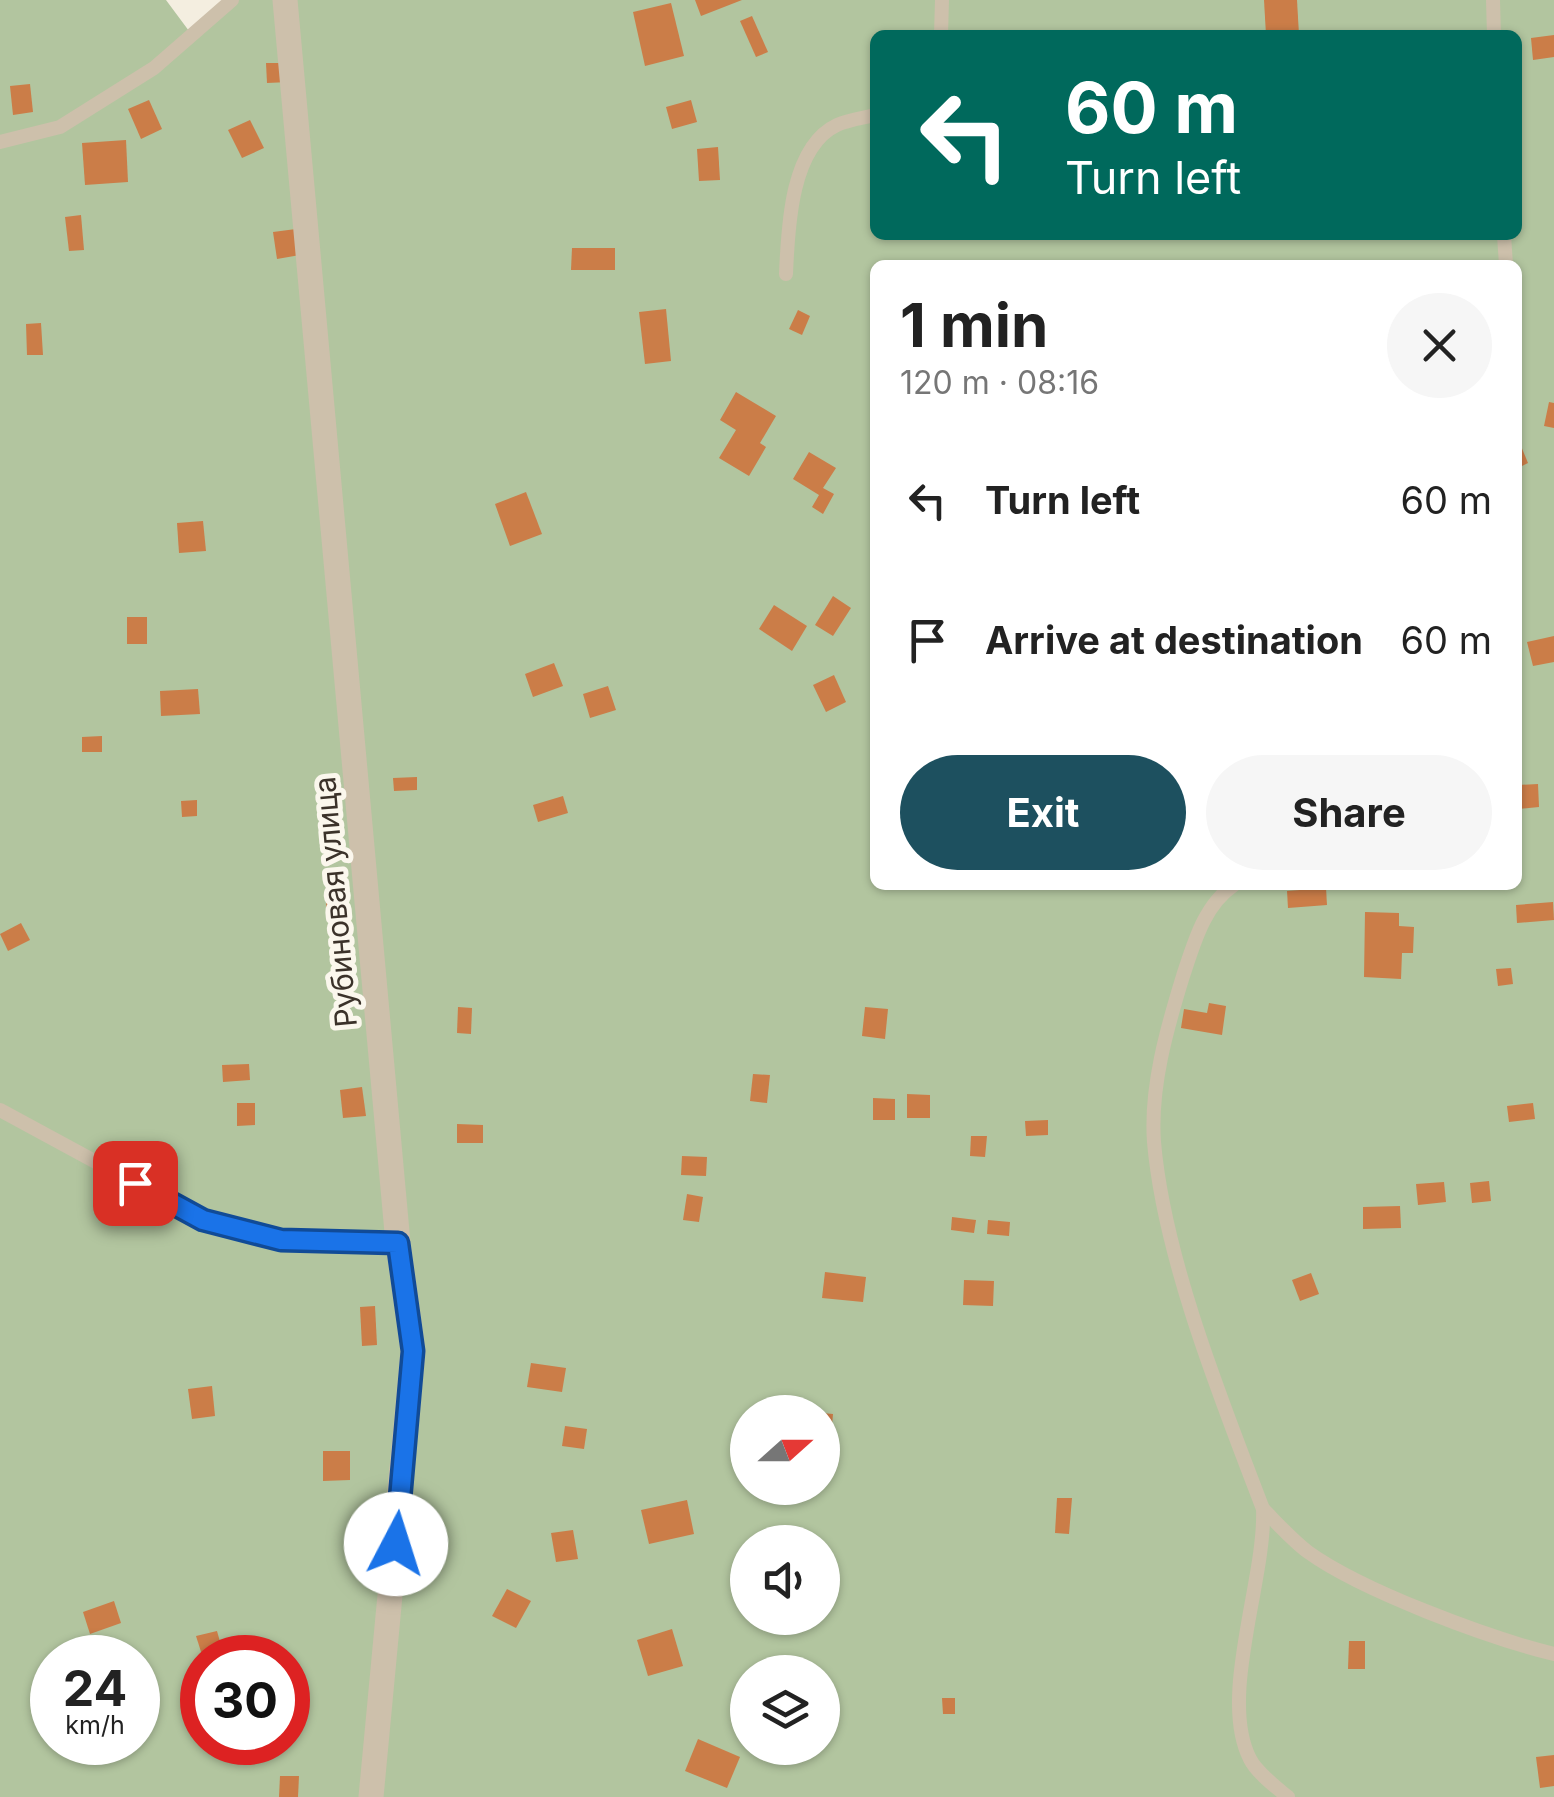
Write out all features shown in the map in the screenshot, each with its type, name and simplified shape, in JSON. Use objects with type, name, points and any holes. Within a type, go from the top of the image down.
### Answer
[{"type":"street","name":"Рубиновая улица","points":[[285,0],[398,1243],[413,1351],[371,1797]]},
{"type":"lane","points":[[0,142],[60,127],[154,68],[232,0]]},
{"type":"lane","points":[[941,30],[942,0]]},
{"type":"lane","points":[[1493,0],[1494,30]]},
{"type":"lane","points":[[786,274],[788,226],[806,156],[834,126],[870,117]]},
{"type":"lane","points":[[1227,890],[1196,935],[1164,1038],[1154,1138],[1164,1212],[1262,1509],[1264,1533],[1248,1620],[1239,1725],[1250,1762],[1288,1797]]},
{"type":"lane","points":[[0,1110],[203,1220],[281,1240],[398,1243]]},
{"type":"lane","points":[[1262,1509],[1308,1552],[1358,1580],[1511,1644],[1554,1654]]},
{"type":"green space","points":[[0,0],[166,0],[189,31],[225,0],[1554,0],[1554,1797],[0,1797]]},
{"type":"building","points":[[695,0],[742,0],[701,16]]},
{"type":"building","points":[[1264,0],[1297,0],[1299,30],[1266,30]]},
{"type":"building","points":[[671,3],[684,56],[645,66],[633,12]]},
{"type":"building","points":[[752,16],[768,52],[756,57],[740,21]]},
{"type":"building","points":[[1554,35],[1554,57],[1533,60],[1531,38]]},
{"type":"building","points":[[266,63],[288,63],[289,82],[267,83]]},
{"type":"building","points":[[30,84],[33,112],[13,115],[10,86]]},
{"type":"building","points":[[149,100],[162,129],[141,139],[128,109]]},
{"type":"building","points":[[691,100],[697,122],[672,129],[666,107]]},
{"type":"building","points":[[250,120],[264,148],[242,158],[228,130]]},
{"type":"building","points":[[126,140],[128,182],[85,185],[82,143]]},
{"type":"building","points":[[718,147],[720,180],[699,181],[697,149]]},
{"type":"building","points":[[81,215],[84,250],[69,251],[65,217]]},
{"type":"building","points":[[296,229],[300,255],[277,259],[273,232]]},
{"type":"building","points":[[572,248],[615,248],[615,270],[571,270]]},
{"type":"building","points":[[666,309],[671,361],[645,364],[639,312]]},
{"type":"building","points":[[798,310],[810,316],[802,335],[789,329]]},
{"type":"building","points":[[41,323],[43,355],[27,355],[26,324]]},
{"type":"building","points":[[736,392],[776,416],[760,443],[766,447],[749,476],[719,458],[736,430],[720,420]]},
{"type":"building","points":[[1549,402],[1554,403],[1554,428],[1544,426]]},
{"type":"building","points":[[809,452],[836,468],[823,488],[834,494],[823,514],[812,507],[819,495],[793,479]]},
{"type":"building","points":[[526,492],[542,534],[510,546],[495,504]]},
{"type":"building","points":[[203,521],[206,551],[179,553],[177,523]]},
{"type":"building","points":[[833,596],[851,608],[833,636],[815,625]]},
{"type":"building","points":[[774,605],[807,626],[792,651],[759,629]]},
{"type":"building","points":[[127,617],[147,617],[147,644],[127,644]]},
{"type":"building","points":[[1554,636],[1554,662],[1533,666],[1527,642]]},
{"type":"building","points":[[554,663],[563,686],[533,697],[525,674]]},
{"type":"building","points":[[834,675],[846,702],[826,712],[813,685]]},
{"type":"building","points":[[608,686],[616,710],[590,718],[583,694]]},
{"type":"building","points":[[198,689],[200,714],[161,716],[160,691]]},
{"type":"building","points":[[102,736],[102,752],[82,752],[82,737]]},
{"type":"building","points":[[417,777],[417,790],[394,791],[393,778]]},
{"type":"building","points":[[1538,784],[1539,807],[1522,809],[1522,785]]},
{"type":"building","points":[[563,796],[568,813],[538,822],[533,805]]},
{"type":"building","points":[[197,800],[197,816],[182,817],[181,801]]},
{"type":"building","points":[[1326,890],[1327,905],[1288,908],[1287,891]]},
{"type":"building","points":[[342,900],[342,918],[327,919],[326,901]]},
{"type":"building","points":[[1553,902],[1554,920],[1517,923],[1516,905]]},
{"type":"building","points":[[1365,912],[1399,913],[1399,926],[1414,927],[1413,953],[1402,953],[1401,979],[1364,977]]},
{"type":"building","points":[[21,923],[30,940],[8,951],[0,934]]},
{"type":"building","points":[[1511,968],[1513,984],[1498,986],[1496,969]]},
{"type":"building","points":[[1209,1003],[1226,1006],[1222,1035],[1181,1028],[1184,1009],[1207,1013]]},
{"type":"building","points":[[458,1007],[472,1008],[471,1034],[457,1033]]},
{"type":"building","points":[[865,1007],[888,1009],[885,1039],[862,1036]]},
{"type":"building","points":[[249,1064],[250,1080],[223,1082],[222,1065]]},
{"type":"building","points":[[753,1074],[770,1075],[767,1103],[750,1101]]},
{"type":"building","points":[[362,1087],[366,1116],[343,1118],[340,1090]]},
{"type":"building","points":[[907,1094],[930,1095],[930,1118],[907,1118]]},
{"type":"building","points":[[873,1098],[895,1099],[895,1120],[873,1120]]},
{"type":"building","points":[[237,1103],[255,1103],[255,1125],[237,1126]]},
{"type":"building","points":[[1533,1103],[1535,1119],[1509,1122],[1507,1106]]},
{"type":"building","points":[[1048,1120],[1048,1135],[1026,1136],[1025,1121]]},
{"type":"building","points":[[457,1124],[483,1125],[483,1143],[457,1143]]},
{"type":"building","points":[[971,1136],[987,1136],[985,1157],[970,1156]]},
{"type":"building","points":[[682,1156],[707,1157],[706,1176],[681,1175]]},
{"type":"building","points":[[1489,1181],[1491,1201],[1472,1203],[1470,1183]]},
{"type":"building","points":[[1444,1182],[1446,1202],[1418,1205],[1416,1184]]},
{"type":"building","points":[[687,1194],[703,1197],[699,1222],[683,1220]]},
{"type":"building","points":[[1400,1206],[1401,1228],[1363,1229],[1363,1207]]},
{"type":"building","points":[[952,1217],[976,1220],[974,1233],[951,1230]]},
{"type":"building","points":[[988,1220],[1010,1222],[1009,1236],[987,1234]]},
{"type":"building","points":[[825,1272],[866,1277],[863,1302],[822,1298]]},
{"type":"building","points":[[1311,1273],[1319,1294],[1300,1301],[1292,1280]]},
{"type":"building","points":[[964,1280],[994,1281],[993,1306],[963,1305]]},
{"type":"building","points":[[375,1306],[377,1345],[362,1346],[360,1307]]},
{"type":"building","points":[[531,1363],[566,1368],[562,1392],[527,1387]]},
{"type":"building","points":[[212,1386],[215,1416],[192,1419],[188,1389]]},
{"type":"building","points":[[565,1426],[587,1429],[584,1449],[562,1446]]},
{"type":"building","points":[[323,1451],[350,1451],[350,1480],[323,1481]]},
{"type":"building","points":[[1057,1498],[1072,1498],[1069,1534],[1055,1533]]},
{"type":"building","points":[[687,1500],[694,1534],[649,1544],[641,1510]]},
{"type":"building","points":[[573,1530],[578,1559],[556,1562],[551,1533]]},
{"type":"building","points":[[507,1589],[531,1601],[516,1628],[492,1616]]},
{"type":"building","points":[[114,1601],[121,1623],[90,1634],[83,1612]]},
{"type":"building","points":[[672,1629],[683,1666],[648,1676],[637,1640]]},
{"type":"building","points":[[1349,1641],[1365,1641],[1365,1669],[1348,1669]]},
{"type":"building","points":[[942,1698],[955,1698],[955,1714],[943,1714]]},
{"type":"building","points":[[698,1739],[730,1753],[730,1765],[737,1765],[727,1788],[685,1771]]},
{"type":"building","points":[[1554,1755],[1554,1786],[1540,1788],[1536,1757]]},
{"type":"building","points":[[280,1776],[299,1776],[298,1797],[279,1797]]},
{"type":"route","points":[[135,1183],[203,1220],[281,1240],[398,1243],[413,1351],[396,1544]]}]
